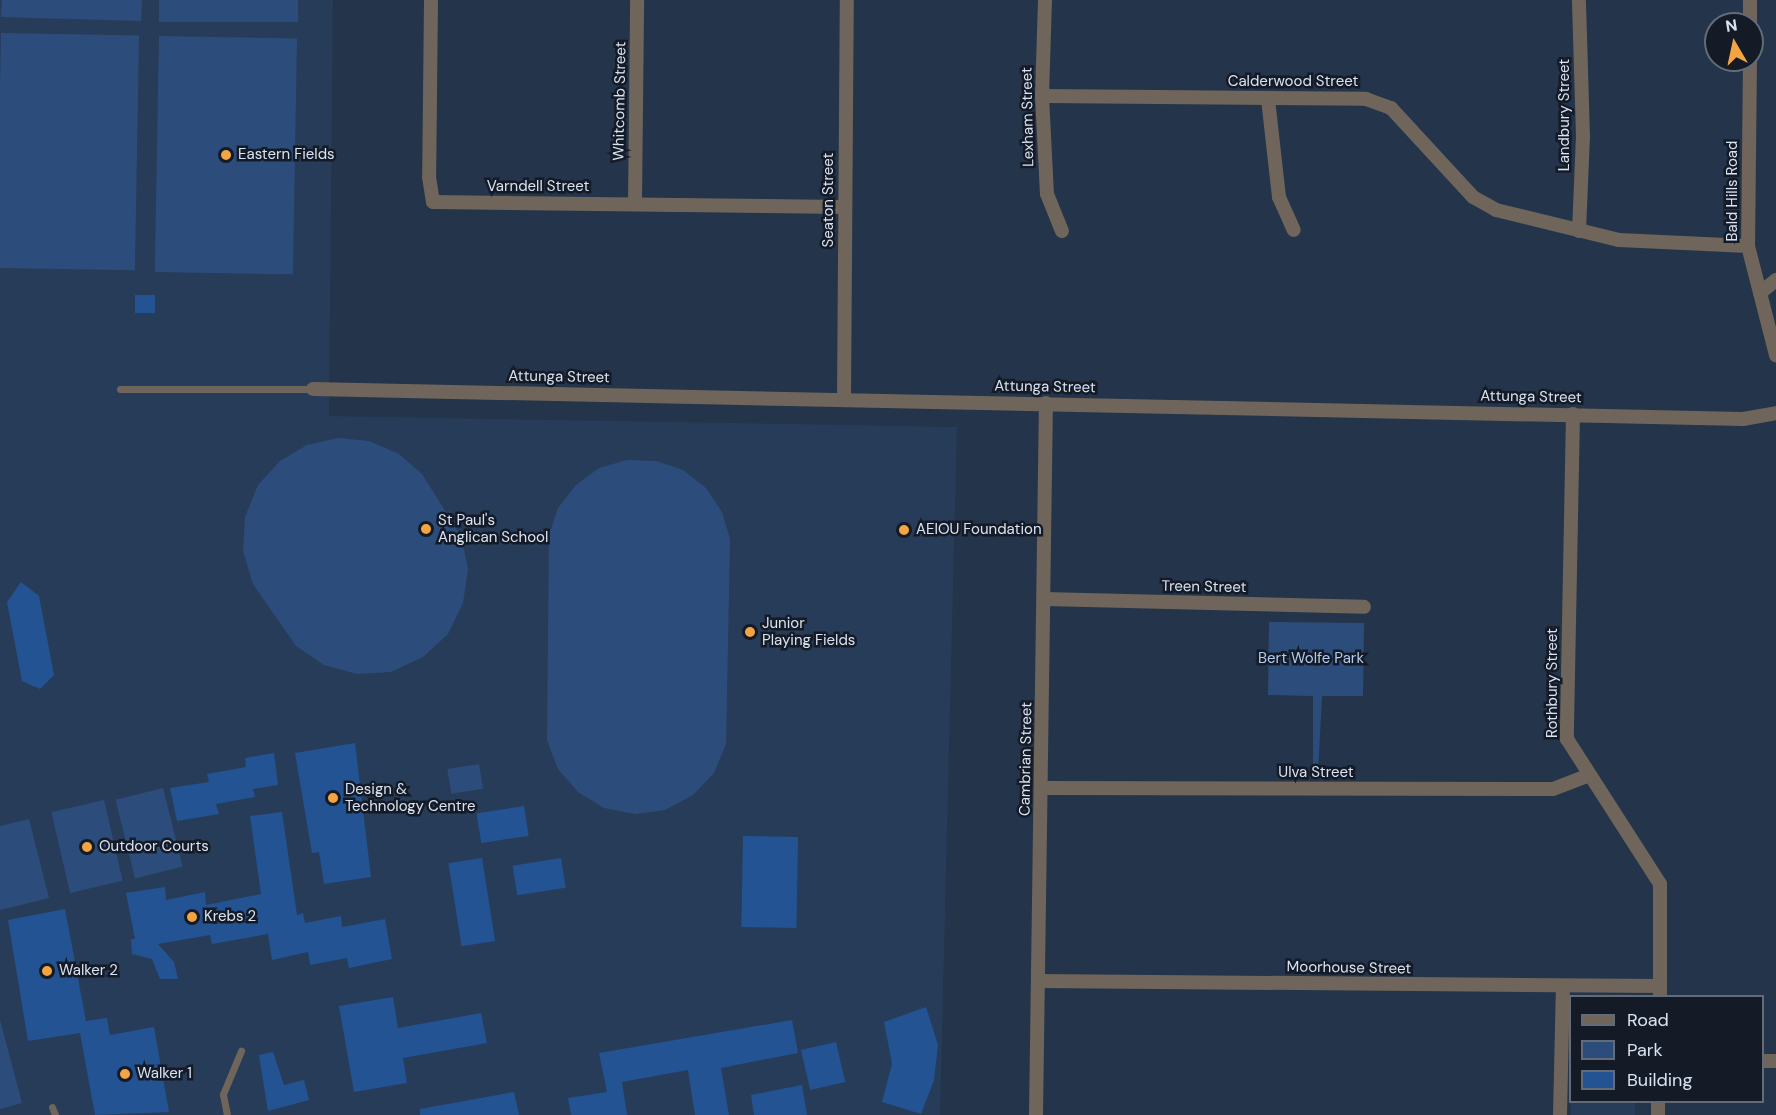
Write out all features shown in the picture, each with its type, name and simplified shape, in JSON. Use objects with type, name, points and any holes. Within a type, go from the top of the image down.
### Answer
[{"type":"street","name":"Varndell Street","points":[[431,0],[429,177],[433,202],[845,207]]},
{"type":"street","name":"Whitcomb Street","points":[[635,203],[637,0]]},
{"type":"street","name":"Seaton Street","points":[[844,400],[847,0]]},
{"type":"street","name":"Lexham Street","points":[[1045,0],[1042,96],[1047,194],[1062,231]]},
{"type":"street","name":"Landbury Street","points":[[1579,0],[1583,137],[1579,231]]},
{"type":"street","name":"Bald Hills Road","points":[[1750,72],[1749,246],[1776,355]]},
{"type":"street","name":"Calderwood Street","points":[[1042,96],[1366,99],[1391,108],[1473,197],[1496,210],[1579,231],[1664,245],[1749,246]]},
{"type":"street","points":[[1268,99],[1279,197],[1294,230]]},
{"type":"street","points":[[1760,293],[1776,280]]},
{"type":"street","name":"Attunga Street","points":[[313,389],[1743,419],[1776,413]]},
{"type":"street","name":"Cambrian Street","points":[[1036,1115],[1046,403]]},
{"type":"street","name":"Rothbury Street","points":[[1573,414],[1567,740],[1587,776],[1660,884],[1660,991]]},
{"type":"street","name":"Treen Street","points":[[1044,599],[1364,607]]},
{"type":"street","name":"Ulva Street","points":[[1042,788],[1553,789],[1587,776]]},
{"type":"street","name":"Moorhouse Street","points":[[1038,981],[1563,986],[1660,991]]},
{"type":"street","points":[[1560,1115],[1563,986]]},
{"type":"lane","points":[[120,389],[313,389]]},
{"type":"lane","points":[[227,1115],[223,1094],[241,1051]]},
{"type":"lane","points":[[52,1107],[56,1115]]},
{"type":"shaded area","name":"St Paul's Anglican School","points":[[0,0],[333,0],[329,416],[957,427],[940,1115],[0,1115]]},
{"type":"shaded area","points":[[1571,1103],[1635,1103],[1635,1115],[1571,1115]]},
{"type":"green space","points":[[2,0],[142,0],[141,21],[1,17]]},
{"type":"green space","points":[[159,0],[298,0],[298,22],[159,22]]},
{"type":"green space","points":[[1,33],[139,35],[135,270],[0,268]]},
{"type":"green space","name":"Eastern Fields","points":[[159,36],[297,38],[293,274],[155,272]]},
{"type":"green space","points":[[338,438],[369,441],[399,454],[422,474],[461,536],[468,569],[463,603],[448,634],[423,657],[391,672],[357,674],[324,665],[296,646],[253,584],[243,551],[245,517],[258,485],[280,461],[307,445]]},
{"type":"green space","points":[[627,460],[656,461],[683,470],[706,488],[722,512],[730,539],[726,744],[714,773],[693,795],[665,810],[635,814],[604,808],[578,792],[558,769],[547,740],[549,535],[558,508],[576,485],[599,468]]},
{"type":"green space","name":"Bert Wolfe Park","points":[[1269,622],[1364,623],[1363,696],[1322,696],[1318,773],[1313,773],[1313,696],[1268,695]]},
{"type":"green space","points":[[479,764],[483,789],[451,794],[447,769]]},
{"type":"green space","name":"Outdoor Courts","points":[[163,788],[183,867],[135,878],[115,800]]},
{"type":"green space","name":"Outdoor Courts","points":[[104,800],[123,881],[70,893],[51,812]]},
{"type":"green space","points":[[29,819],[49,898],[0,910],[0,826]]},
{"type":"green space","points":[[0,1020],[22,1103],[0,1109]]},
{"type":"building","points":[[135,295],[155,295],[155,313],[135,313]]},
{"type":"building","points":[[21,582],[39,596],[54,675],[40,689],[22,681],[7,602]]},
{"type":"building","name":"Design & Technology Centre","points":[[355,743],[371,877],[324,884],[319,852],[312,853],[295,753]]},
{"type":"building","points":[[274,753],[278,785],[253,789],[255,797],[216,804],[219,814],[177,821],[170,788],[209,782],[207,774],[246,767],[245,758]]},
{"type":"building","points":[[524,806],[529,836],[481,843],[477,814]]},
{"type":"building","points":[[282,812],[297,915],[303,913],[305,923],[341,916],[342,927],[385,919],[392,959],[349,968],[347,958],[310,965],[308,952],[272,960],[268,934],[212,944],[210,935],[158,944],[174,962],[178,979],[160,979],[152,959],[132,954],[131,939],[135,939],[126,893],[165,887],[166,900],[205,892],[206,905],[261,894],[250,816]]},
{"type":"building","points":[[743,836],[798,837],[796,928],[741,927]]},
{"type":"building","points":[[482,858],[495,941],[462,946],[448,863]]},
{"type":"building","points":[[561,858],[566,888],[517,895],[513,866]]},
{"type":"building","points":[[65,909],[86,1021],[107,1018],[110,1035],[154,1027],[169,1112],[95,1115],[80,1033],[28,1041],[8,920]]},
{"type":"building","points":[[393,997],[398,1028],[481,1013],[487,1043],[403,1058],[407,1083],[354,1092],[339,1006]]},
{"type":"building","points":[[926,1007],[938,1045],[934,1080],[921,1114],[882,1102],[892,1064],[884,1022]]},
{"type":"building","points":[[792,1020],[798,1053],[721,1068],[729,1115],[695,1115],[688,1070],[622,1082],[627,1115],[571,1115],[568,1098],[607,1092],[599,1053]]},
{"type":"building","points":[[836,1042],[845,1082],[810,1090],[801,1050]]},
{"type":"building","points":[[273,1052],[284,1085],[304,1080],[309,1100],[268,1111],[259,1055]]},
{"type":"building","points":[[802,1085],[807,1115],[754,1115],[751,1095]]},
{"type":"building","points":[[514,1092],[519,1115],[420,1115],[420,1109]]},
{"type":"place","name":"Eastern Fields","points":[[226,155]]},
{"type":"place","name":"St Paul's Anglican School","points":[[426,529]]},
{"type":"place","name":"AEIOU Foundation","points":[[904,530]]},
{"type":"place","name":"Junior Playing Fields","points":[[750,632]]},
{"type":"place","name":"Design & Technology Centre","points":[[333,798]]},
{"type":"place","name":"Outdoor Courts","points":[[87,847]]},
{"type":"place","name":"Krebs 2","points":[[192,917]]},
{"type":"place","name":"Walker 2","points":[[47,971]]},
{"type":"place","name":"Walker 1","points":[[125,1074]]}]
